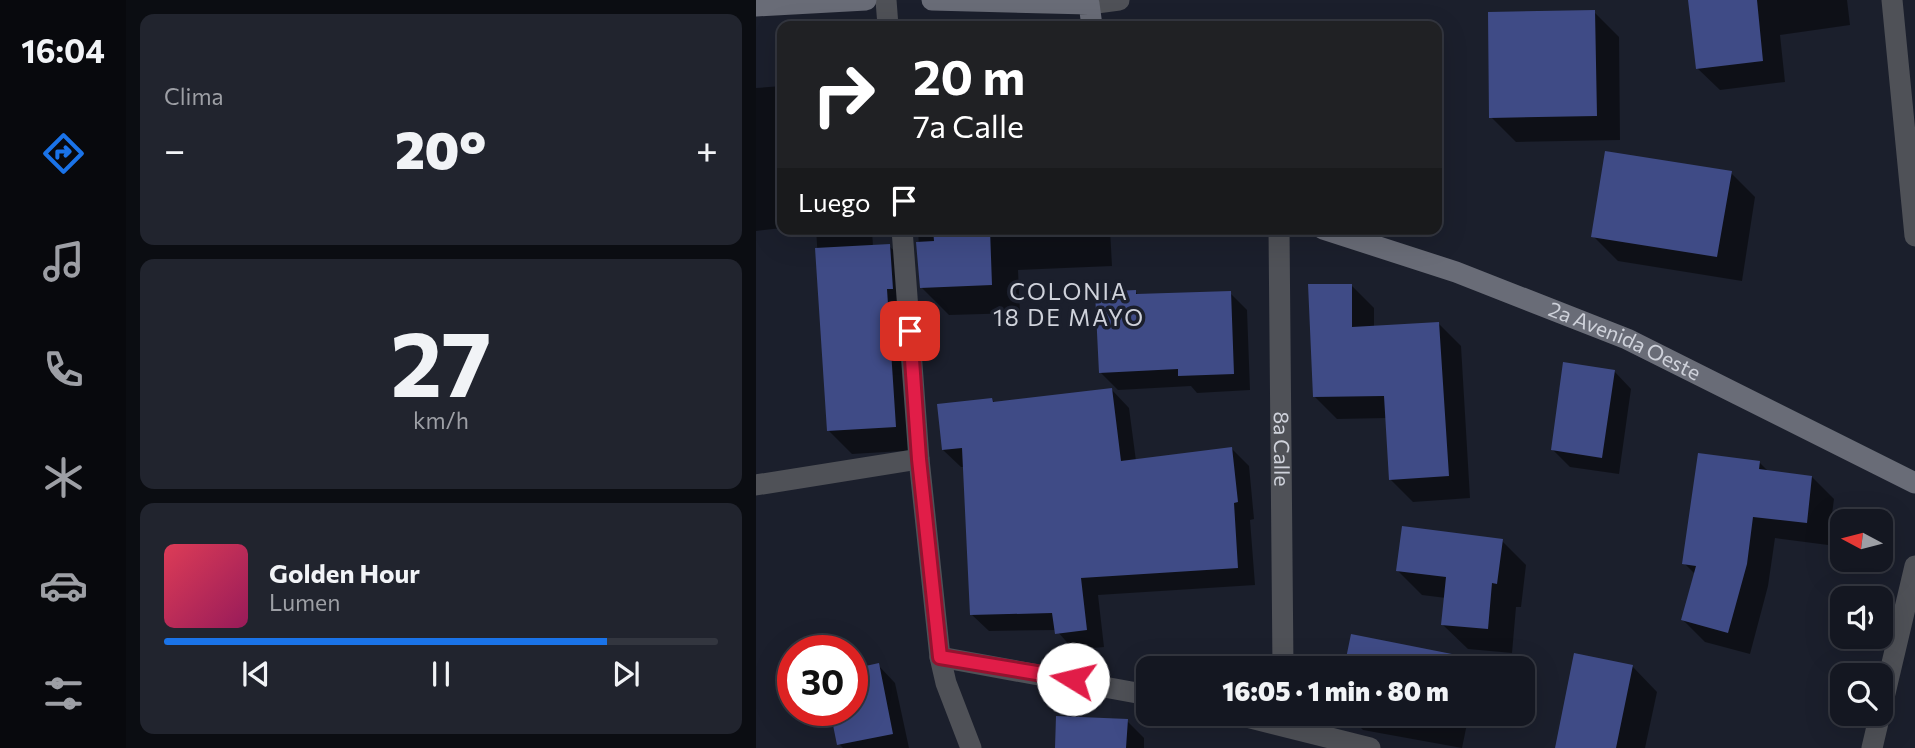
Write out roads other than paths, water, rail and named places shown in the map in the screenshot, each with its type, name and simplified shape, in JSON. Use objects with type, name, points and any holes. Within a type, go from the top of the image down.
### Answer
[{"type":"street","points":[[756,6],[866,0]]},
{"type":"street","points":[[886,0],[888,21]]},
{"type":"street","points":[[932,0],[1089,4],[1119,0]]},
{"type":"street","points":[[1892,0],[1915,236]]},
{"type":"street","points":[[1089,4],[1091,21]]},
{"type":"street","points":[[902,235],[919,459],[940,657],[946,683],[971,748]]},
{"type":"street","name":"8a Calle","points":[[1279,235],[1283,656]]},
{"type":"street","name":"2a Avenida Oeste","points":[[1342,235],[1456,271],[1627,339],[1915,483]]},
{"type":"street","points":[[756,485],[919,459]]},
{"type":"street","points":[[1892,663],[1915,566]]},
{"type":"street","points":[[940,657],[1136,693]]},
{"type":"street","points":[[1304,726],[1370,748]]},
{"type":"street","points":[[1872,748],[1878,726]]},
{"type":"district","name":"COLONIA 18 DE MAYO","points":[[1069,305]]}]
